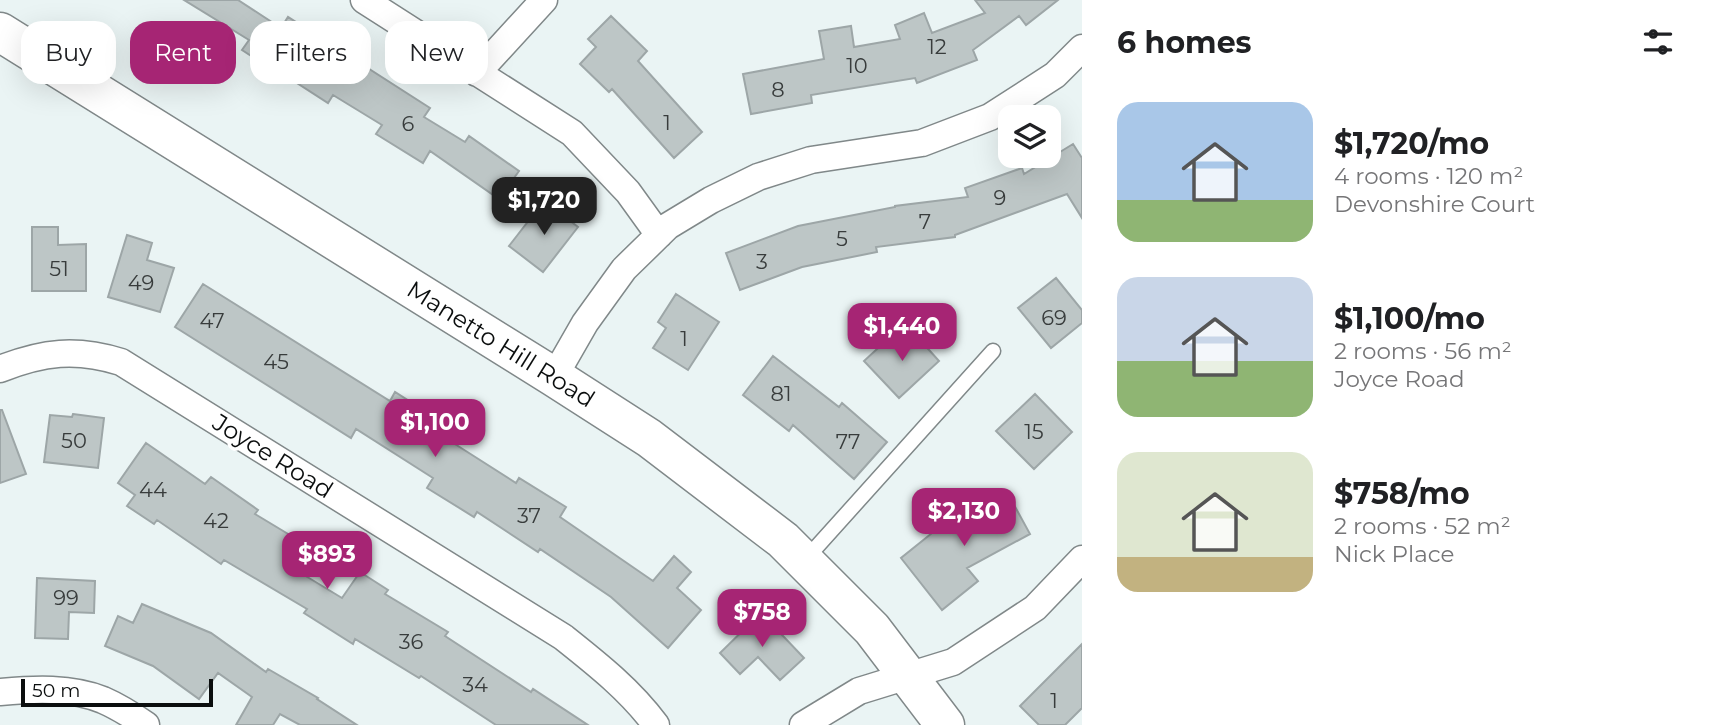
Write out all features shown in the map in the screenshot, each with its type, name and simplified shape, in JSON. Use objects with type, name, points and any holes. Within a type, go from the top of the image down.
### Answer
[{"type":"main road","name":"Manetto Hill Road","points":[[0,32],[649,438],[783,540],[872,629],[945,725]]},
{"type":"street","points":[[364,0],[397,21]]},
{"type":"street","points":[[488,61],[544,0]]},
{"type":"street","points":[[554,377],[586,323],[624,269],[668,226],[711,200],[758,177],[811,160],[922,142],[990,117],[1055,75],[1082,48]]},
{"type":"street","points":[[488,80],[572,133],[628,192],[659,235]]},
{"type":"street","name":"Joyce Road","points":[[0,369],[26,359],[64,354],[100,355],[121,362],[563,637],[613,677],[656,725]]},
{"type":"street","points":[[803,725],[859,691],[953,662],[1035,608],[1082,559]]},
{"type":"street","points":[[0,692],[36,689],[75,692],[103,700],[146,725]]},
{"type":"lane","points":[[804,561],[993,351]]},
{"type":"building","points":[[184,0],[238,0],[270,21],[250,21],[250,55],[242,50],[249,40],[236,32],[236,21],[218,21]]},
{"type":"building","points":[[975,0],[1058,0],[1026,25],[1019,16],[973,50],[977,60],[917,83],[915,78],[811,95],[812,103],[751,114],[743,74],[824,59],[819,31],[851,26],[854,47],[900,39],[895,25],[924,13],[932,33],[985,13]]},
{"type":"building","points":[[611,16],[647,51],[638,61],[702,132],[674,158],[612,89],[609,92],[580,64],[596,47],[588,39]]},
{"type":"building","points":[[371,70],[385,79],[385,84],[393,84],[430,108],[424,117],[465,142],[469,136],[519,171],[499,199],[430,151],[423,163],[376,134],[382,125],[333,95],[328,103],[298,84],[371,84]]},
{"type":"building","points":[[1073,144],[1082,158],[1082,218],[1067,194],[955,237],[876,247],[877,252],[802,267],[740,290],[726,253],[798,226],[895,206],[968,197],[965,188],[1022,168],[1024,174],[1034,168],[1061,168],[1061,151]]},
{"type":"building","points":[[544,201],[578,227],[543,272],[509,246]]},
{"type":"building","points":[[32,227],[58,227],[58,245],[86,244],[86,291],[32,291]]},
{"type":"building","points":[[127,235],[152,243],[147,260],[174,268],[160,312],[108,297]]},
{"type":"building","points":[[1056,278],[1082,310],[1082,323],[1051,348],[1018,308]]},
{"type":"building","points":[[203,284],[390,401],[395,392],[442,422],[436,432],[516,483],[519,478],[566,507],[560,517],[653,581],[674,556],[691,572],[677,588],[701,610],[668,648],[611,597],[540,549],[538,552],[477,512],[474,517],[427,488],[433,478],[356,429],[351,438],[175,327]]},
{"type":"building","points":[[676,294],[719,322],[688,370],[653,348],[666,328],[658,322]]},
{"type":"building","points":[[911,330],[939,361],[899,398],[864,361],[889,338],[895,345]]},
{"type":"building","points":[[773,356],[839,407],[842,403],[887,442],[854,479],[793,425],[789,431],[743,395]]},
{"type":"building","points":[[1035,394],[1072,432],[1034,469],[996,431]]},
{"type":"building","points":[[0,410],[26,474],[0,483]]},
{"type":"building","points":[[73,414],[104,418],[98,468],[44,462],[50,415],[72,417]]},
{"type":"building","points":[[146,443],[205,484],[211,477],[258,510],[255,514],[318,552],[304,575],[342,598],[360,572],[388,590],[385,594],[448,632],[445,636],[531,692],[533,689],[588,725],[496,725],[421,676],[419,678],[355,639],[353,644],[304,613],[307,609],[224,560],[221,564],[157,520],[154,524],[127,506],[135,495],[118,483]]},
{"type":"building","points":[[1007,492],[1030,534],[967,568],[978,581],[942,610],[901,558],[947,521]]},
{"type":"building","points":[[37,578],[95,581],[94,613],[69,612],[68,639],[35,638]]},
{"type":"building","points":[[142,604],[211,633],[266,672],[268,669],[318,698],[357,725],[300,725],[280,714],[273,725],[236,725],[252,697],[218,673],[199,699],[153,666],[105,646],[118,616],[133,623]]},
{"type":"building","points":[[761,613],[804,658],[780,680],[758,657],[740,674],[720,653]]},
{"type":"building","points":[[1082,644],[1082,708],[1065,725],[1039,725],[1020,706]]}]
